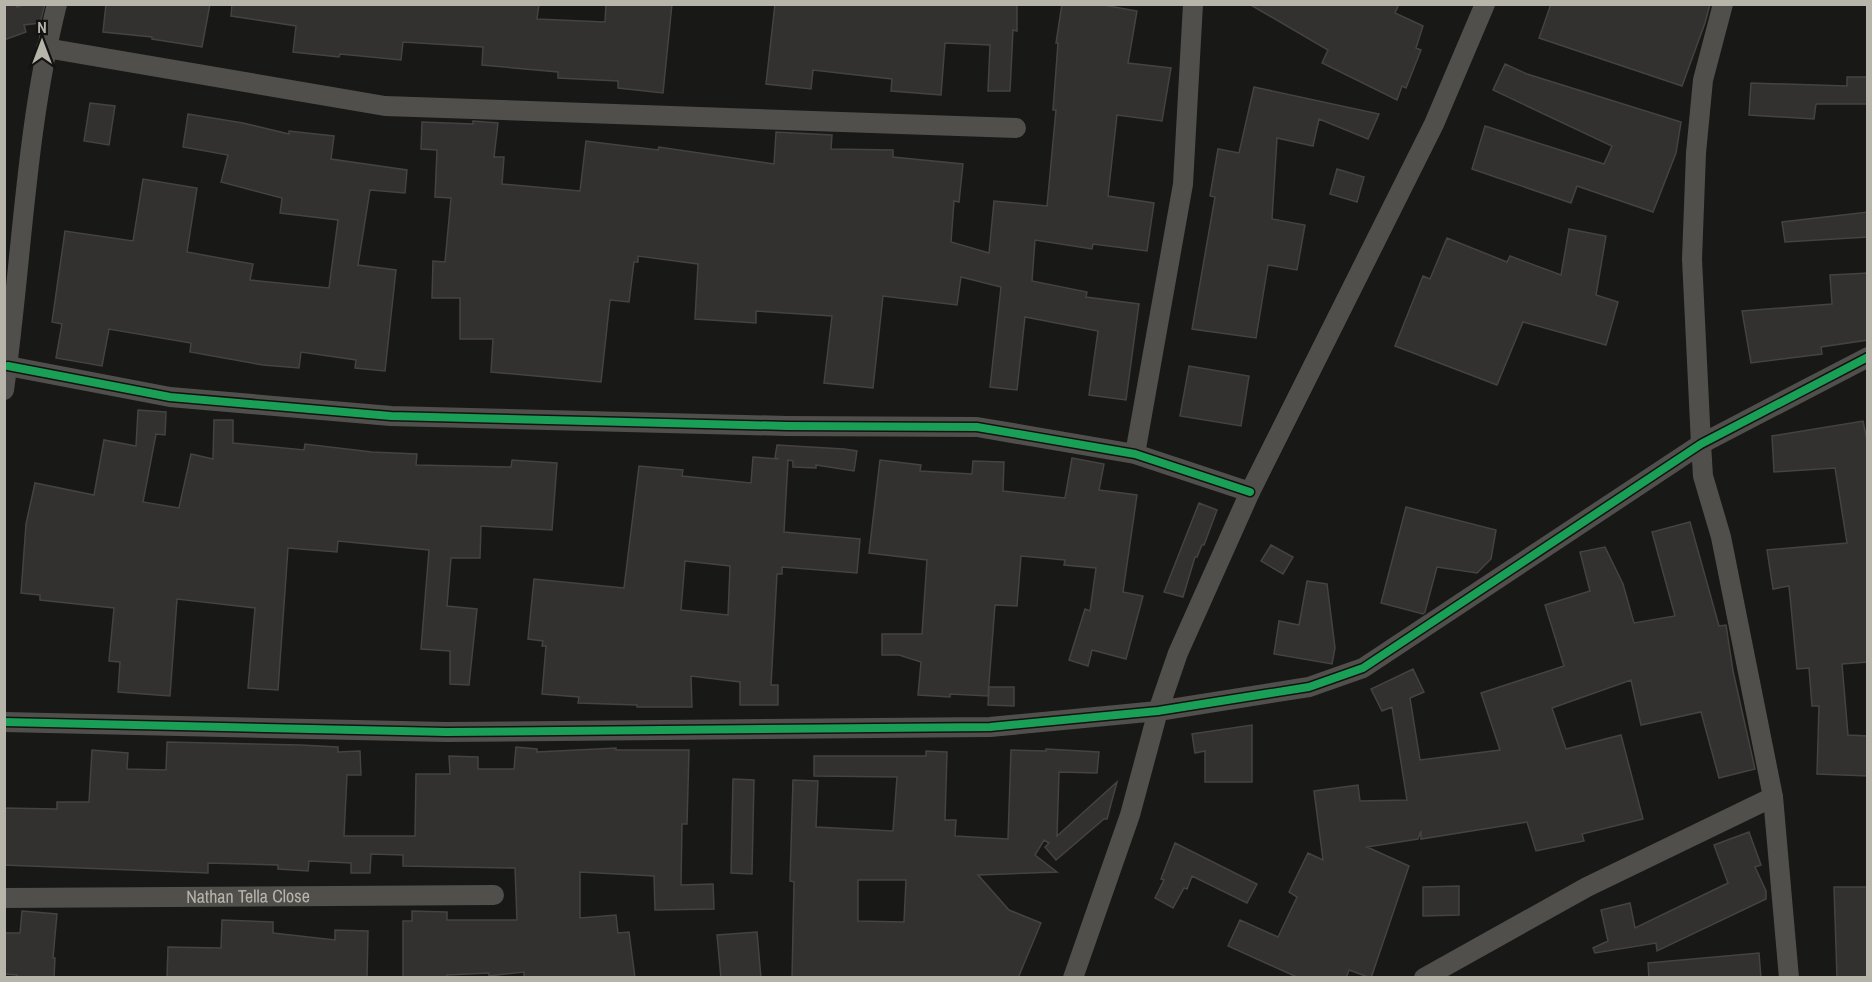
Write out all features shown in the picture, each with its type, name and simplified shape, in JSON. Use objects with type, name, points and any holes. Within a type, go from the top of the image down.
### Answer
[{"type":"street","points":[[4,390],[23,205],[46,48],[57,4]]},
{"type":"street","points":[[1135,454],[1183,184],[1193,4]]},
{"type":"street","points":[[1073,978],[1130,815],[1158,711],[1178,653],[1250,492],[1434,124],[1485,4]]},
{"type":"street","points":[[1723,4],[1703,80],[1695,177],[1692,259],[1703,476],[1721,537],[1773,798],[1789,978]]},
{"type":"street","points":[[46,48],[385,106],[1016,128]]},
{"type":"street","points":[[4,722],[446,732],[978,727],[1158,711],[1309,687],[1363,668],[1701,444],[1868,357]]},
{"type":"street","points":[[8,366],[170,397],[379,416],[787,426],[977,427],[1135,454],[1250,492]]},
{"type":"street","points":[[1424,978],[1587,887],[1773,798]]},
{"type":"street","name":"Nathan Tella Close","points":[[4,898],[494,895]]},
{"type":"building","points":[[4,4],[16,4],[17,7],[26,4],[45,4],[40,23],[24,25],[26,32],[4,40]]},
{"type":"building","points":[[106,4],[210,4],[202,47],[152,39],[152,37],[103,32]]},
{"type":"building","points":[[232,4],[539,4],[537,19],[605,22],[606,4],[672,4],[663,93],[618,88],[618,81],[558,78],[558,72],[482,65],[483,47],[403,42],[401,60],[293,52],[296,26],[231,16]]},
{"type":"building","points":[[775,4],[1017,4],[1017,31],[1013,30],[1010,91],[988,91],[990,45],[945,43],[941,95],[891,91],[892,79],[813,70],[811,89],[766,84]]},
{"type":"building","points":[[1062,4],[1098,4],[1137,11],[1128,63],[1171,68],[1162,121],[1117,115],[1108,196],[1154,203],[1147,251],[1093,244],[1092,249],[1035,240],[1032,281],[1087,292],[1086,297],[1139,304],[1126,400],[1089,395],[1098,331],[1025,317],[1017,390],[990,387],[1001,287],[961,277],[957,305],[883,296],[873,388],[824,383],[832,316],[756,311],[756,323],[695,319],[698,264],[638,256],[638,262],[634,262],[629,302],[610,300],[601,382],[491,372],[493,339],[460,339],[460,298],[432,298],[433,261],[445,262],[451,198],[435,197],[437,150],[421,149],[422,122],[498,123],[494,157],[504,157],[502,184],[580,191],[586,141],[658,150],[659,147],[774,164],[776,132],[832,135],[831,149],[893,150],[893,157],[963,164],[959,202],[954,201],[951,242],[989,253],[994,201],[1047,206],[1056,110],[1053,110],[1058,43],[1056,43]]},
{"type":"building","points":[[1249,4],[1399,4],[1395,13],[1423,26],[1416,48],[1421,50],[1406,88],[1402,86],[1397,100],[1322,63],[1328,50]]},
{"type":"building","points":[[1551,4],[1710,4],[1682,86],[1539,38]]},
{"type":"building","points":[[1505,64],[1527,74],[1681,122],[1676,153],[1653,212],[1577,186],[1571,203],[1472,169],[1485,126],[1604,164],[1612,146],[1493,90]]},
{"type":"building","points":[[1847,77],[1868,77],[1868,104],[1816,104],[1814,119],[1749,115],[1751,83],[1847,86]]},
{"type":"building","points":[[1254,87],[1379,114],[1368,139],[1319,119],[1313,146],[1277,138],[1272,219],[1305,225],[1297,270],[1268,265],[1256,338],[1192,329],[1215,197],[1210,196],[1218,149],[1239,153]]},
{"type":"building","points":[[90,103],[115,106],[109,145],[84,141]]},
{"type":"building","points":[[188,114],[243,123],[289,134],[289,131],[334,136],[331,159],[407,170],[405,193],[370,190],[358,265],[396,270],[385,371],[355,368],[356,360],[301,352],[299,368],[263,365],[190,352],[191,343],[109,329],[102,366],[56,358],[62,324],[52,322],[65,231],[133,241],[143,179],[197,188],[187,252],[253,264],[250,280],[329,288],[338,220],[280,213],[282,198],[221,182],[228,155],[183,147]]},
{"type":"building","points":[[1337,169],[1364,177],[1357,202],[1330,194]]},
{"type":"building","points":[[1868,212],[1868,237],[1785,242],[1782,222]]},
{"type":"building","points":[[1569,229],[1606,236],[1596,295],[1618,302],[1606,345],[1523,322],[1497,385],[1395,346],[1423,276],[1430,279],[1447,238],[1507,262],[1510,256],[1561,275]]},
{"type":"building","points":[[1868,273],[1868,340],[1821,347],[1822,354],[1751,363],[1742,311],[1832,304],[1830,275]]},
{"type":"building","points":[[1189,366],[1249,376],[1241,426],[1180,416]]},
{"type":"building","points":[[138,410],[166,412],[165,435],[156,434],[143,502],[179,508],[191,454],[213,459],[214,420],[233,420],[233,443],[304,450],[305,444],[372,452],[417,454],[416,465],[511,467],[512,460],[557,463],[552,530],[481,526],[480,558],[451,558],[447,606],[477,609],[469,685],[450,684],[450,651],[421,649],[429,550],[338,541],[337,552],[288,548],[278,690],[248,688],[255,608],[177,599],[170,696],[118,692],[120,662],[109,661],[114,608],[40,600],[40,595],[21,593],[26,524],[35,483],[94,495],[104,440],[136,446]]},
{"type":"building","points":[[1863,421],[1868,445],[1868,662],[1842,664],[1848,735],[1868,736],[1868,776],[1817,774],[1819,706],[1812,706],[1809,668],[1797,669],[1789,586],[1773,589],[1767,550],[1847,543],[1835,468],[1774,472],[1772,436]]},
{"type":"building","points":[[777,445],[857,451],[854,471],[816,465],[816,468],[793,467],[793,461],[788,460],[784,532],[860,539],[857,573],[782,567],[782,574],[777,574],[771,685],[778,685],[778,705],[740,705],[740,682],[691,676],[692,707],[637,707],[637,705],[578,703],[579,697],[542,694],[546,646],[542,646],[543,641],[528,639],[534,579],[624,588],[639,466],[683,470],[682,476],[751,483],[753,457],[779,459],[775,458]],"holes":[[[685,561],[730,566],[728,615],[681,610]]]},
{"type":"building","points":[[1072,458],[1104,464],[1099,490],[1137,495],[1123,592],[1143,596],[1126,659],[1092,650],[1088,666],[1069,660],[1085,609],[1090,611],[1096,568],[1064,565],[1065,560],[1021,556],[1017,606],[995,605],[988,696],[918,695],[921,662],[899,655],[882,655],[882,634],[922,634],[927,560],[869,553],[880,460],[921,465],[920,471],[972,474],[973,461],[1004,462],[1003,491],[1065,498]]},
{"type":"building","points":[[1199,503],[1217,510],[1204,545],[1195,557],[1183,597],[1164,592]]},
{"type":"building","points":[[1406,507],[1496,530],[1491,559],[1477,573],[1437,567],[1423,614],[1381,603]]},
{"type":"building","points":[[1690,522],[1719,626],[1726,625],[1733,671],[1755,769],[1719,778],[1701,712],[1641,725],[1631,680],[1552,708],[1566,749],[1621,735],[1643,819],[1582,834],[1584,841],[1536,851],[1527,822],[1421,839],[1421,831],[1418,839],[1367,847],[1409,866],[1371,978],[1349,970],[1346,978],[1299,978],[1228,946],[1240,920],[1278,937],[1297,897],[1289,892],[1308,853],[1323,860],[1314,791],[1358,785],[1360,801],[1407,800],[1392,707],[1382,711],[1371,689],[1413,669],[1424,692],[1410,698],[1420,760],[1500,750],[1481,693],[1564,666],[1545,605],[1590,591],[1580,552],[1605,547],[1623,584],[1634,623],[1675,616],[1652,532]]},
{"type":"building","points":[[1271,545],[1293,557],[1283,574],[1261,561]]},
{"type":"building","points":[[1307,581],[1327,584],[1335,648],[1332,664],[1274,654],[1279,621],[1299,625]]},
{"type":"building","points":[[989,687],[1014,687],[1014,706],[988,705]]},
{"type":"building","points":[[1252,725],[1252,782],[1205,782],[1205,751],[1195,753],[1192,734]]},
{"type":"building","points":[[167,742],[301,745],[338,747],[338,752],[360,751],[361,775],[347,775],[344,836],[415,836],[416,774],[450,774],[449,756],[478,757],[478,769],[514,769],[516,747],[537,749],[537,752],[616,748],[616,750],[689,750],[687,824],[682,824],[681,885],[713,884],[714,909],[655,910],[654,876],[580,872],[580,918],[616,915],[618,933],[629,932],[635,978],[524,978],[524,972],[489,976],[489,973],[447,975],[447,978],[403,978],[403,921],[412,921],[412,911],[447,912],[447,920],[517,920],[515,868],[403,866],[403,855],[371,854],[370,873],[351,873],[351,863],[309,861],[308,871],[278,869],[278,865],[208,863],[208,873],[4,865],[4,808],[57,809],[57,802],[89,802],[92,750],[128,753],[127,769],[166,770]]},
{"type":"building","points":[[1046,749],[1099,752],[1097,773],[1059,772],[1057,836],[1117,782],[1107,819],[1104,819],[1056,860],[1045,847],[1049,843],[1044,840],[1035,855],[1057,872],[978,875],[1009,910],[1041,923],[1018,978],[792,978],[794,882],[790,881],[793,780],[818,781],[816,827],[893,831],[897,777],[814,776],[814,756],[926,756],[926,751],[947,752],[945,820],[956,820],[955,836],[1008,839],[1011,750],[1046,751]],"holes":[[[858,880],[906,880],[904,922],[858,921]]]},
{"type":"building","points":[[733,779],[754,780],[752,874],[731,873]]},
{"type":"building","points":[[1749,832],[1761,865],[1755,867],[1766,891],[1766,899],[1657,951],[1656,943],[1595,953],[1593,948],[1608,941],[1601,910],[1630,903],[1635,928],[1728,883],[1714,845]]},
{"type":"building","points":[[1175,843],[1257,884],[1247,903],[1192,876],[1187,889],[1184,888],[1173,908],[1155,898],[1164,880],[1161,879]]},
{"type":"building","points":[[1459,886],[1459,915],[1423,916],[1423,887]]},
{"type":"building","points":[[1834,887],[1868,887],[1868,978],[1837,978]]},
{"type":"building","points":[[22,911],[57,914],[53,958],[55,958],[54,978],[16,978],[17,975],[4,974],[4,933],[20,933]]},
{"type":"building","points":[[222,920],[273,922],[273,933],[335,940],[335,930],[368,931],[367,978],[167,978],[168,947],[221,948]]},
{"type":"building","points":[[757,932],[761,978],[721,978],[717,935]]},
{"type":"building","points":[[1759,953],[1761,978],[1649,978],[1648,963]]},
{"type":"cycle path","points":[[4,722],[446,732],[990,727],[1158,711],[1309,687],[1363,668],[1701,444],[1868,357]]},
{"type":"cycle path","points":[[8,366],[170,397],[391,416],[787,426],[977,427],[1135,454],[1250,492]]}]
